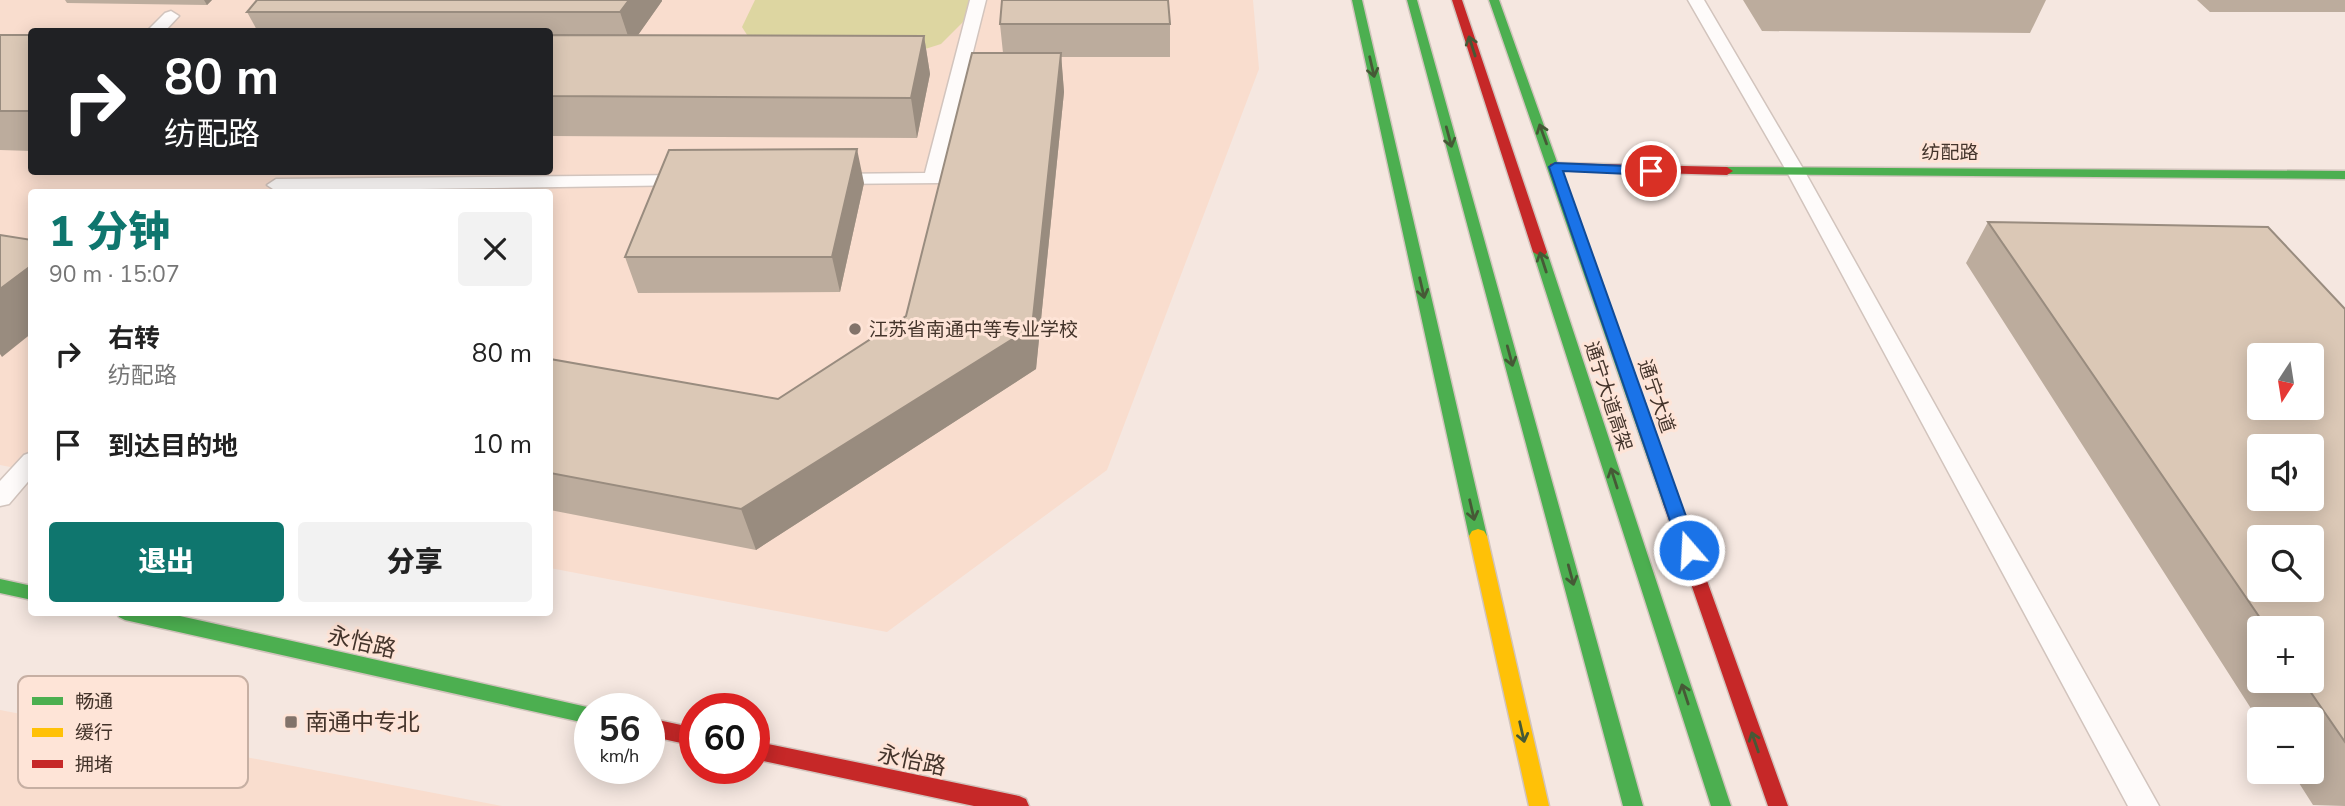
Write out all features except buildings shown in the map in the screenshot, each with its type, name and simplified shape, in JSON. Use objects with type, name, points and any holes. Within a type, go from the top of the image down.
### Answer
[{"type":"main road","points":[[1357,0],[1539,806]]},
{"type":"main road","points":[[1412,0],[1633,806]]},
{"type":"main road","name":"通宁大道高架","points":[[1457,0],[1721,806]]},
{"type":"main road","name":"通宁大道","points":[[1494,0],[1778,806]]},
{"type":"main road","name":"纺配路","points":[[1555,167],[1796,172],[2345,175]]},
{"type":"main road","points":[[0,586],[28,592]]},
{"type":"main road","name":"永怡路","points":[[143,616],[574,711]]},
{"type":"main road","name":"永怡路","points":[[770,753],[1019,806]]},
{"type":"lane","points":[[807,180],[933,180],[978,0]]},
{"type":"lane","points":[[1696,0],[1796,172],[2144,806]]},
{"type":"lane","points":[[158,28],[172,16]]},
{"type":"lane","points":[[277,183],[709,181]]},
{"type":"lane","points":[[0,497],[28,466]]},
{"type":"shaded area","name":"江苏省南通中等专业学校","points":[[0,0],[1253,0],[1259,69],[1107,470],[887,632],[553,569],[553,189],[28,189],[28,470],[0,465]]},
{"type":"shaded area","points":[[755,0],[969,0],[965,20],[941,44],[881,63],[754,46],[742,27]]},
{"type":"shaded area","points":[[0,710],[18,713],[18,788],[248,788],[248,757],[502,806],[0,806]]},
{"type":"traffic: fast","points":[[1357,0],[1478,536]]},
{"type":"traffic: fast","points":[[1412,0],[1633,806]]},
{"type":"traffic: fast","points":[[1494,0],[1671,503]]},
{"type":"traffic: fast","points":[[1727,171],[2345,175]]},
{"type":"traffic: fast","points":[[1540,252],[1721,806]]},
{"type":"traffic: fast","points":[[0,586],[28,592]]},
{"type":"traffic: fast","points":[[143,616],[574,711]]},
{"type":"traffic: slow","points":[[1478,536],[1539,806]]},
{"type":"traffic: jam","points":[[1457,0],[1540,252]]},
{"type":"traffic: jam","points":[[1555,167],[1727,171]]},
{"type":"traffic: jam","points":[[1671,503],[1778,806]]},
{"type":"traffic: jam","points":[[665,730],[679,734]]},
{"type":"traffic: jam","points":[[770,753],[1019,806]]},
{"type":"place","name":"江苏省南通中等专业学校","points":[[855,329]]},
{"type":"place","name":"南通中专北","points":[[291,722]]},
{"type":"route","points":[[1651,171],[1555,167],[1689,550]]}]
